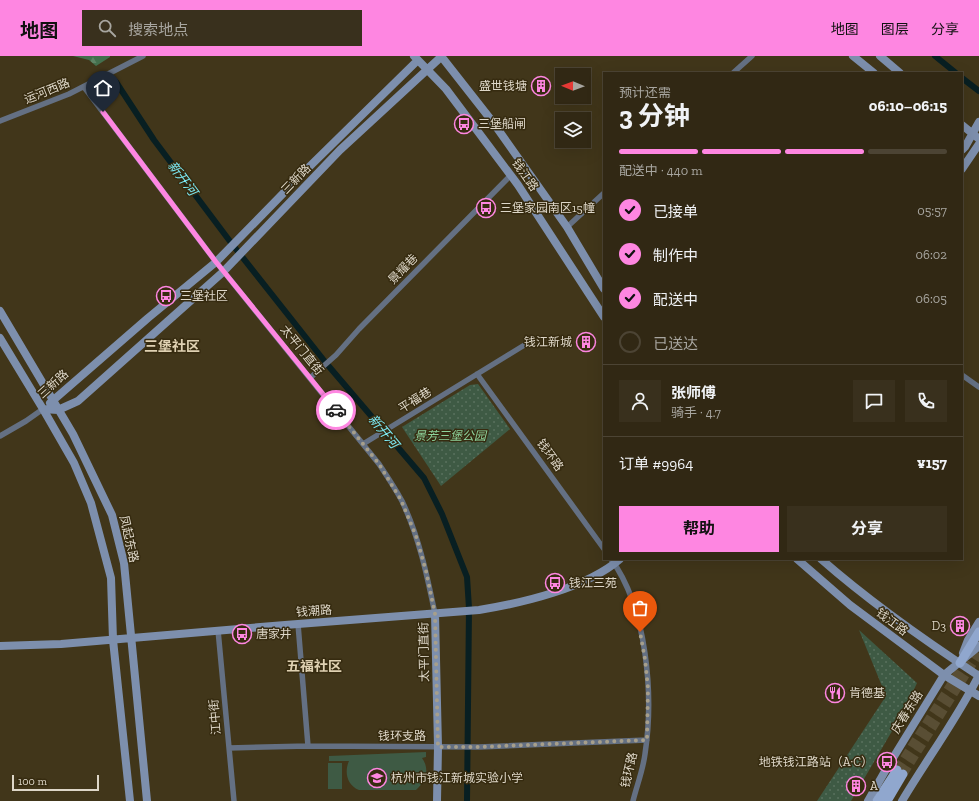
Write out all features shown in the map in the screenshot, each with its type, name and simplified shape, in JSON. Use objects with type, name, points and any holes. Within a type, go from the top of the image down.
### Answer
[{"type":"main road","name":"三新路","points":[[43,409],[58,410],[78,401],[224,272],[340,150],[441,56]]},
{"type":"main road","name":"钱江路","points":[[441,56],[492,121],[567,227],[603,287]]},
{"type":"main road","points":[[853,56],[873,72]]},
{"type":"main road","points":[[880,56],[899,72]]},
{"type":"main road","name":"三新路","points":[[43,409],[148,318],[216,262],[416,58]]},
{"type":"main road","name":"钱江路","points":[[416,58],[446,89],[511,175],[603,314]]},
{"type":"main road","points":[[976,156],[963,148],[976,136],[979,122]]},
{"type":"main road","points":[[963,126],[976,136]]},
{"type":"main road","points":[[963,168],[976,156],[979,144]]},
{"type":"main road","name":"凤起东路","points":[[0,311],[85,458],[112,515],[124,563],[130,638],[147,801]]},
{"type":"main road","points":[[0,338],[74,463],[91,503],[111,578],[113,640],[130,801]]},
{"type":"main road","name":"钱江路","points":[[798,560],[850,605],[944,675],[979,696]]},
{"type":"main road","name":"钱江路","points":[[822,560],[843,579],[879,606],[979,675]]},
{"type":"main road","name":"钱潮路","points":[[0,646],[61,644],[218,630],[479,610],[503,606],[549,594],[584,581],[615,561]]},
{"type":"main road","name":"太平门直街","points":[[435,614],[438,747],[437,801]]},
{"type":"main road","points":[[960,663],[968,640],[979,622]]},
{"type":"main road","points":[[960,663],[979,632]]},
{"type":"main road","name":"庆春东路","points":[[868,801],[944,675],[979,646]]},
{"type":"main road","points":[[902,801],[971,691],[979,675]]},
{"type":"main road","points":[[877,801],[900,772],[887,801]]},
{"type":"street","name":"运河西路","points":[[0,121],[69,94],[143,56]]},
{"type":"street","points":[[734,72],[752,56]]},
{"type":"street","name":"太平门直街","points":[[84,87],[216,262],[379,464],[401,500],[416,536],[426,571],[435,614]]},
{"type":"street","name":"景耀巷","points":[[310,378],[336,354],[511,175]]},
{"type":"street","points":[[567,227],[603,194]]},
{"type":"street","name":"平福巷","points":[[363,444],[531,341]]},
{"type":"street","name":"钱环路","points":[[477,374],[603,549]]},
{"type":"street","points":[[963,376],[979,387]]},
{"type":"street","points":[[0,436],[43,409]]},
{"type":"street","name":"钱环路","points":[[615,561],[634,605],[645,659],[648,688],[647,740],[645,755],[633,801]]},
{"type":"street","points":[[298,624],[308,746]]},
{"type":"street","name":"江中街","points":[[218,630],[234,801]]},
{"type":"street","name":"钱环支路","points":[[229,748],[308,746],[479,747],[647,740]]},
{"type":"green space","points":[[73,56],[110,57],[96,66],[89,60]]},
{"type":"green space","name":"景芳三堡公园","points":[[478,384],[510,429],[441,486],[402,427],[470,385]]},
{"type":"green space","points":[[859,630],[917,683],[905,709],[851,801],[817,801],[886,696]]},
{"type":"green space","points":[[426,752],[426,757],[422,758],[426,766],[426,775],[416,790],[359,790],[349,782],[347,769],[349,761],[329,761],[329,756]]},
{"type":"green space","points":[[328,763],[342,763],[342,789],[328,789]]},
{"type":"waterway","points":[[935,56],[955,72]]},
{"type":"waterway","points":[[963,79],[979,91]]},
{"type":"waterway","name":"新开河","points":[[116,82],[154,140],[232,244],[326,363],[424,478],[442,514],[467,577],[469,608],[467,801]]},
{"type":"tunnel","points":[[903,774],[979,653]]},
{"type":"tunnel","points":[[897,770],[968,658]]},
{"type":"way so far","points":[[336,410],[379,464],[401,500],[416,536],[426,571],[435,614],[438,747],[479,747],[647,740],[648,688],[640,632]]},
{"type":"place","name":"盛世钱塘","points":[[541,86]]},
{"type":"place","name":"三堡船闸","points":[[464,124]]},
{"type":"place","name":"三堡家园南区15幢","points":[[486,208]]},
{"type":"place","name":"三堡社区","points":[[166,296]]},
{"type":"place","name":"钱江新城","points":[[586,342]]},
{"type":"place","name":"钱江三苑","points":[[555,583]]},
{"type":"place","name":"D3","points":[[960,626]]},
{"type":"place","name":"唐家井","points":[[242,634]]},
{"type":"place","name":"肯德基","points":[[835,693]]},
{"type":"place","name":"地铁钱江路站（A·C）","points":[[887,762]]},
{"type":"place","name":"杭州市钱江新城实验小学","points":[[377,778]]},
{"type":"place","name":"A","points":[[856,786]]},
{"type":"district","name":"三堡社区","points":[[172,346]]},
{"type":"district","name":"五福社区","points":[[314,666]]},
{"type":"route","points":[[103,112],[216,262],[336,410]]}]
